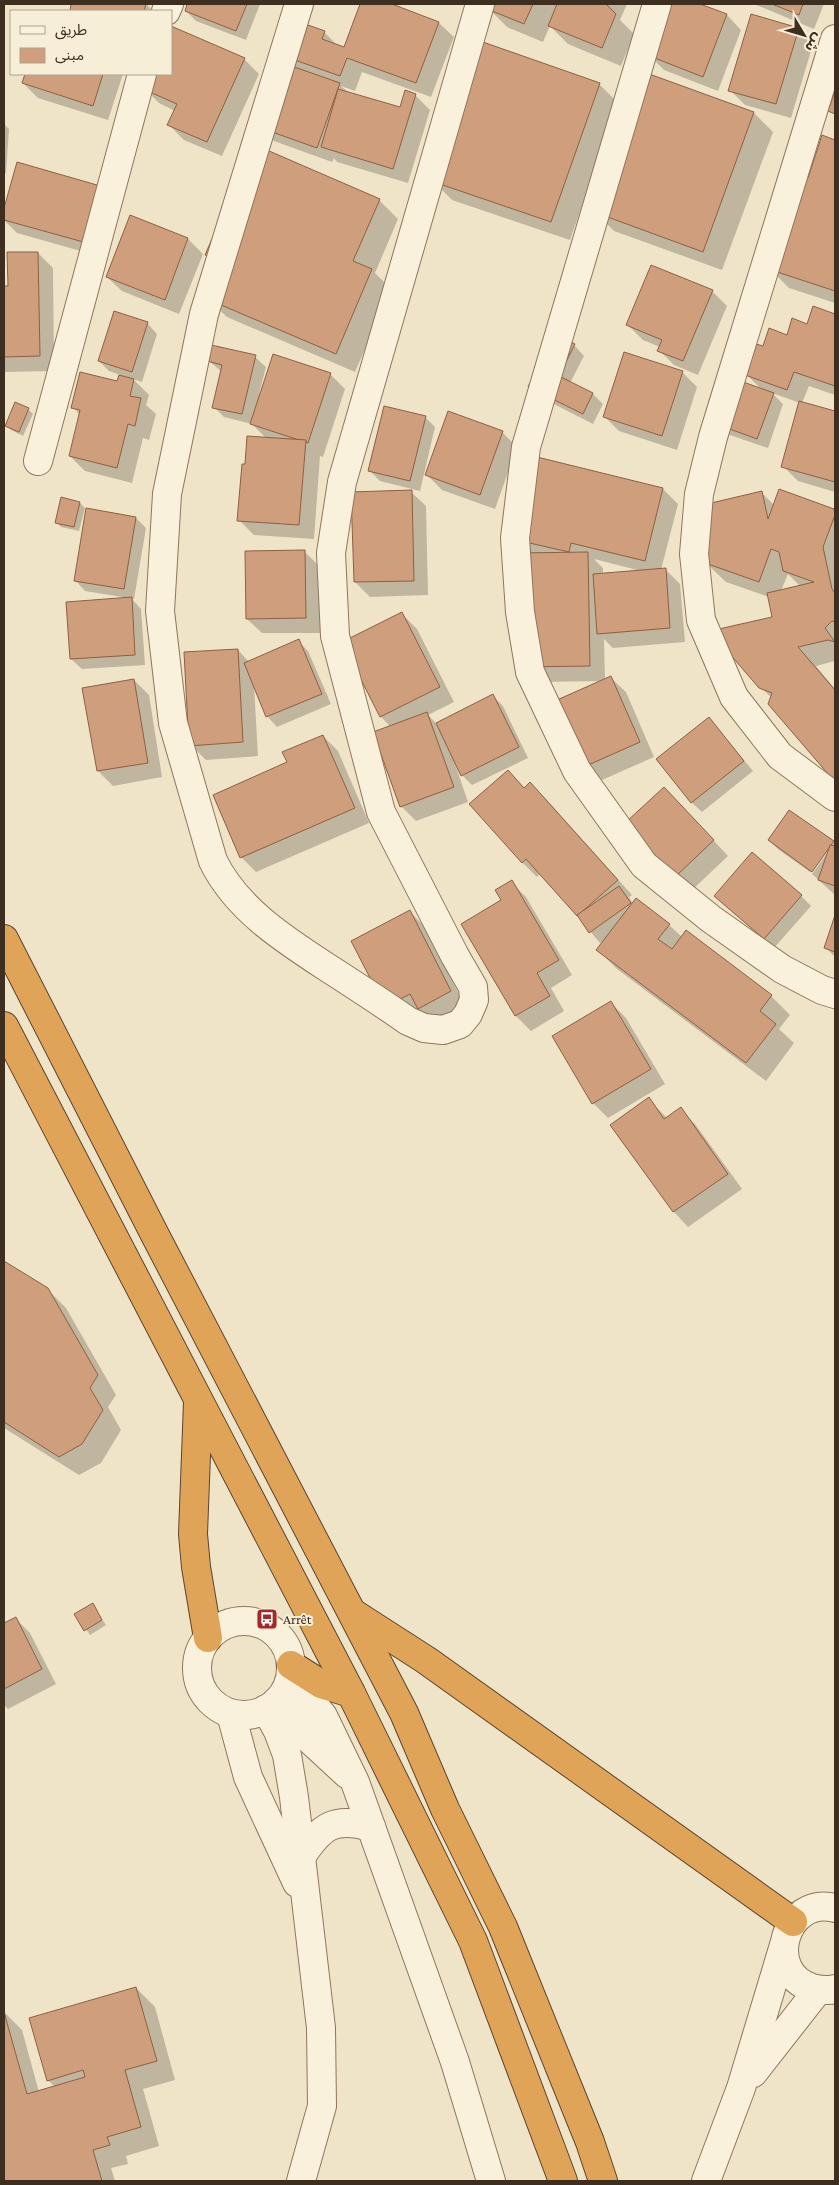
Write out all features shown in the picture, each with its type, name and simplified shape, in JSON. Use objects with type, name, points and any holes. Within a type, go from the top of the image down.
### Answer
[{"type":"highway","points":[[4,939],[155,1235],[404,1713],[445,1809],[503,1927],[590,2142],[603,2181]]},
{"type":"highway","points":[[4,1026],[351,1692],[474,1942],[563,2181]]},
{"type":"highway","points":[[198,1398],[193,1534],[196,1567],[208,1638]]},
{"type":"highway","points":[[350,1611],[426,1660],[788,1934]]},
{"type":"highway","points":[[291,1670],[321,1684],[351,1692]]},
{"type":"street","points":[[299,4],[204,314],[167,494],[160,611],[173,723],[213,860],[222,879],[233,892],[277,935],[408,1021],[424,1028],[443,1030],[460,1024],[468,1014],[474,1000],[473,987],[455,956],[381,812],[335,636],[331,553],[342,482],[480,4]]},
{"type":"street","points":[[657,4],[526,447],[515,538],[520,612],[530,672],[577,771],[644,865],[711,919],[782,969],[822,990],[835,994]]},
{"type":"street","points":[[835,38],[713,437],[699,494],[694,554],[701,620],[734,697],[780,756],[835,797]]},
{"type":"street","points":[[38,462],[142,75]]},
{"type":"street","points":[[235,1621],[251,1621],[266,1626],[279,1636],[288,1650],[291,1670],[286,1690],[271,1706],[249,1715],[232,1714],[211,1702],[198,1682],[196,1666],[200,1651],[208,1638],[220,1627],[235,1621]]},
{"type":"street","points":[[291,1670],[324,1716],[355,1782],[455,2062],[491,2181]]},
{"type":"street","points":[[271,1706],[355,1782]]},
{"type":"street","points":[[271,1706],[287,1755],[294,1797],[321,2028],[322,2106],[301,2181]]},
{"type":"street","points":[[232,1714],[248,1776],[306,1903]]},
{"type":"street","points":[[301,1857],[321,1831],[335,1824],[351,1822],[371,1827]]},
{"type":"street","points":[[706,2181],[741,2088],[788,1934],[801,1914],[810,1910],[834,1907]]},
{"type":"street","points":[[788,1934],[784,1957],[796,1979],[806,1986],[830,1991]]},
{"type":"street","points":[[741,2088],[830,1991]]},
{"type":"building","points":[[71,4],[146,4],[144,10],[70,10]]},
{"type":"building","points":[[187,4],[247,4],[236,31],[185,11]]},
{"type":"building","points":[[360,4],[392,4],[439,22],[416,83],[347,58],[340,76],[275,53],[288,18],[325,31],[322,39],[344,47]]},
{"type":"building","points":[[489,4],[533,4],[524,24],[487,9]]},
{"type":"building","points":[[557,4],[606,4],[616,14],[602,48],[548,26]]},
{"type":"building","points":[[667,4],[700,4],[727,14],[703,77],[647,55]]},
{"type":"building","points":[[772,4],[803,4],[799,15]]},
{"type":"building","points":[[751,14],[799,28],[776,104],[728,91]]},
{"type":"building","points":[[172,26],[245,58],[207,142],[167,125],[177,104],[143,89],[150,75],[172,75]]},
{"type":"building","points":[[480,41],[600,83],[551,222],[431,181]]},
{"type":"building","points":[[280,62],[340,83],[317,148],[258,127]]},
{"type":"building","points":[[641,71],[754,112],[703,252],[594,212]]},
{"type":"building","points":[[25,75],[103,75],[93,106],[22,83]]},
{"type":"building","points":[[338,89],[400,107],[405,90],[416,94],[393,169],[321,147]]},
{"type":"building","points":[[835,91],[835,114],[828,111]]},
{"type":"building","points":[[822,135],[835,140],[835,291],[768,269],[782,169],[808,178]]},
{"type":"building","points":[[253,144],[380,199],[353,261],[372,269],[336,354],[207,299],[223,263],[205,255]]},
{"type":"building","points":[[17,162],[104,187],[87,243],[4,220],[4,208]]},
{"type":"building","points":[[130,215],[188,238],[165,300],[106,277]]},
{"type":"building","points":[[7,252],[38,252],[40,356],[4,357],[4,286],[8,286]]},
{"type":"building","points":[[651,265],[713,290],[683,361],[657,351],[662,340],[626,325]]},
{"type":"building","points":[[813,306],[835,314],[835,386],[794,372],[787,390],[745,375],[756,344],[763,346],[769,328],[787,335],[792,318],[807,324]]},
{"type":"building","points":[[114,311],[148,322],[132,372],[98,361]]},
{"type":"building","points":[[554,334],[575,344],[559,376],[593,393],[583,414],[528,387]]},
{"type":"building","points":[[211,345],[256,355],[242,414],[212,408],[222,365],[207,361]]},
{"type":"building","points":[[624,352],[683,371],[662,436],[603,417]]},
{"type":"building","points":[[273,354],[331,373],[308,443],[250,424]]},
{"type":"building","points":[[80,372],[117,381],[119,375],[134,379],[130,396],[141,398],[135,426],[128,424],[117,468],[69,456],[80,410],[71,408]]},
{"type":"building","points":[[732,378],[774,393],[757,439],[716,424]]},
{"type":"building","points":[[799,401],[835,411],[835,482],[781,467]]},
{"type":"building","points":[[15,402],[29,408],[19,432],[5,426]]},
{"type":"building","points":[[384,406],[426,416],[410,481],[368,471]]},
{"type":"building","points":[[448,411],[503,431],[480,495],[425,475]]},
{"type":"building","points":[[247,436],[306,440],[299,525],[237,521],[242,464],[245,464]]},
{"type":"building","points":[[533,456],[663,488],[645,561],[571,543],[569,552],[512,539]]},
{"type":"building","points":[[779,489],[834,509],[835,515],[823,547],[832,589],[835,593],[835,622],[832,621],[825,628],[835,642],[828,640],[798,647],[835,690],[835,782],[768,704],[772,693],[759,688],[710,631],[772,617],[767,593],[814,582],[783,571],[779,552],[771,549],[759,582],[705,563],[707,504],[762,491],[768,519]]},
{"type":"building","points":[[412,490],[414,581],[354,582],[351,492]]},
{"type":"building","points":[[61,497],[80,502],[74,527],[55,523]]},
{"type":"building","points":[[86,508],[136,517],[124,589],[74,581]]},
{"type":"building","points":[[305,550],[306,618],[246,619],[245,551]]},
{"type":"building","points":[[588,552],[590,666],[521,667],[519,553]]},
{"type":"building","points":[[666,568],[670,628],[597,634],[593,574]]},
{"type":"building","points":[[132,597],[135,655],[70,659],[66,602]]},
{"type":"building","points":[[402,612],[440,687],[380,717],[342,642]]},
{"type":"building","points":[[299,639],[322,694],[266,717],[244,663]]},
{"type":"building","points":[[238,649],[243,742],[189,746],[184,652]]},
{"type":"building","points":[[611,676],[640,742],[586,766],[557,700]]},
{"type":"building","points":[[134,679],[148,763],[97,771],[82,688]]},
{"type":"building","points":[[493,694],[519,747],[461,776],[436,723]]},
{"type":"building","points":[[427,712],[454,787],[400,807],[373,732]]},
{"type":"building","points":[[709,717],[744,761],[691,803],[656,759]]},
{"type":"building","points":[[323,735],[355,808],[240,858],[213,795],[287,762],[282,752]]},
{"type":"building","points":[[508,770],[524,788],[530,782],[618,880],[577,916],[526,859],[522,863],[469,804]]},
{"type":"building","points":[[664,787],[714,840],[675,877],[625,823]]},
{"type":"building","points":[[789,810],[834,841],[812,872],[768,840]]},
{"type":"building","points":[[830,845],[835,846],[835,886],[818,880]]},
{"type":"building","points":[[752,852],[802,895],[764,939],[714,896]]},
{"type":"building","points":[[512,880],[559,960],[537,973],[550,996],[515,1016],[461,924],[501,900],[495,890]]},
{"type":"building","points":[[619,886],[631,903],[589,933],[577,915]]},
{"type":"building","points":[[636,898],[670,924],[658,939],[672,949],[686,930],[772,995],[760,1011],[776,1024],[746,1063],[596,950]]},
{"type":"building","points":[[410,910],[451,991],[418,1009],[410,994],[385,1007],[351,941]]},
{"type":"building","points":[[835,915],[835,952],[824,948]]},
{"type":"building","points":[[611,1001],[651,1069],[592,1104],[552,1036]]},
{"type":"building","points":[[649,1097],[664,1119],[681,1107],[728,1174],[673,1212],[610,1125]]},
{"type":"building","points":[[4,1261],[48,1288],[98,1375],[90,1388],[103,1410],[82,1444],[59,1457],[4,1422]]},
{"type":"building","points":[[93,1603],[102,1620],[84,1631],[74,1614]]},
{"type":"building","points":[[16,1617],[42,1669],[4,1689],[4,1623]]},
{"type":"building","points":[[136,1987],[157,2061],[125,2070],[141,2127],[107,2137],[110,2145],[93,2150],[102,2181],[4,2181],[4,2012],[27,2094],[85,2077],[83,2070],[47,2081],[29,2018]]},
{"type":"place","name":"Arrêt","points":[[267,1619]]}]
